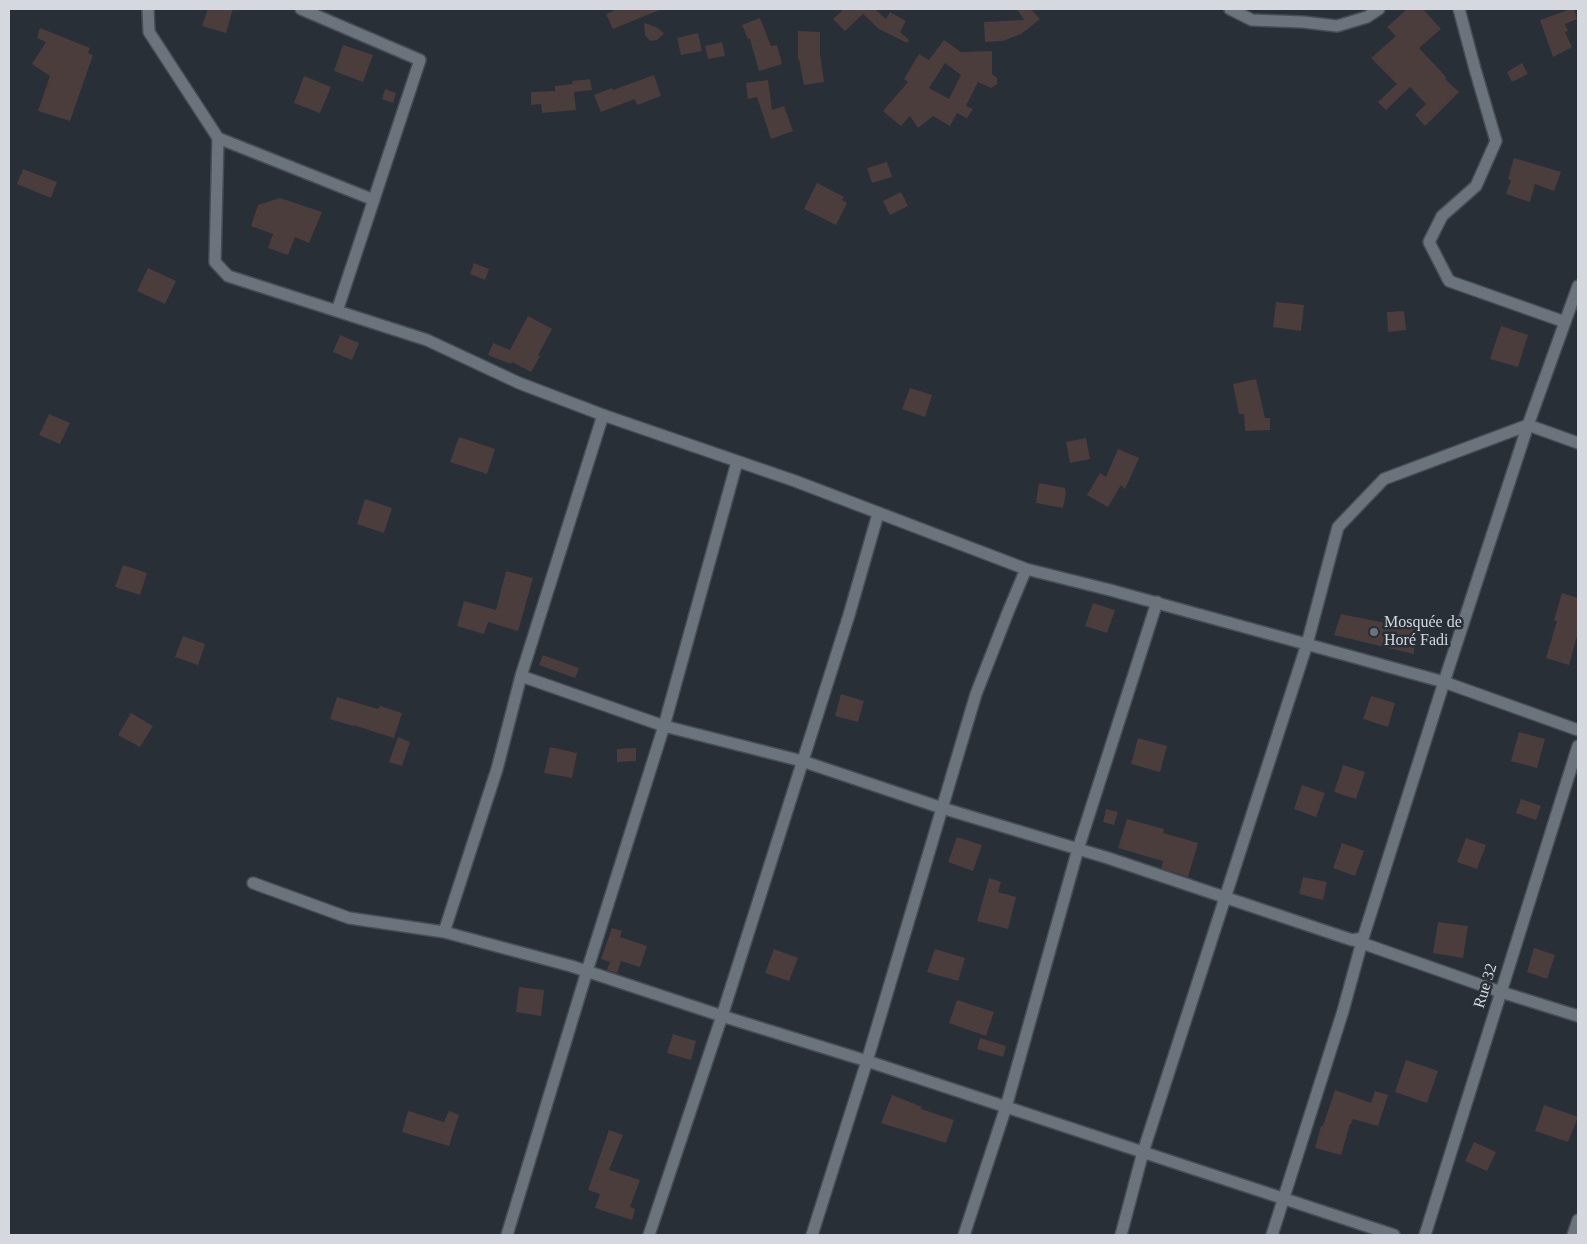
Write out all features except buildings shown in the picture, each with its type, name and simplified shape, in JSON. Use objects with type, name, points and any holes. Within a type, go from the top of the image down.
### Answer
[{"type":"street","points":[[148,9],[149,32],[218,138],[215,262],[228,276],[427,340],[519,383],[603,415],[794,481],[1026,568],[1157,602],[1444,682],[1578,730]]},
{"type":"street","points":[[301,9],[420,60],[337,311]]},
{"type":"street","points":[[1230,9],[1252,20],[1303,22],[1337,26],[1367,18],[1379,9]]},
{"type":"street","points":[[1459,9],[1496,141],[1476,186],[1442,216],[1430,242],[1449,281],[1565,322]]},
{"type":"street","points":[[218,138],[374,200]]},
{"type":"street","points":[[1272,1235],[1343,1011],[1359,941],[1528,426],[1578,286]]},
{"type":"street","points":[[444,932],[497,769],[521,676],[603,415]]},
{"type":"street","points":[[1121,1235],[1143,1152],[1306,644],[1338,527],[1384,479],[1528,426],[1578,443]]},
{"type":"street","points":[[507,1235],[664,726],[737,462]]},
{"type":"street","points":[[650,1235],[722,1016],[878,514]]},
{"type":"street","points":[[812,1235],[867,1061],[976,694],[1026,568]]},
{"type":"street","points":[[964,1235],[1006,1107],[1078,848],[1157,602]]},
{"type":"street","points":[[521,676],[664,726],[802,761],[942,808],[1078,848],[1359,941],[1501,992],[1578,1016]]},
{"type":"street","name":"Rue 32","points":[[1425,1235],[1578,746]]},
{"type":"street","points":[[253,883],[349,918],[444,932],[587,971],[722,1016],[867,1061],[1394,1235]]},
{"type":"street","points":[[1573,1235],[1578,1220]]},
{"type":"place","name":"Mosquée de Horé Fadi","points":[[1374,632]]}]
